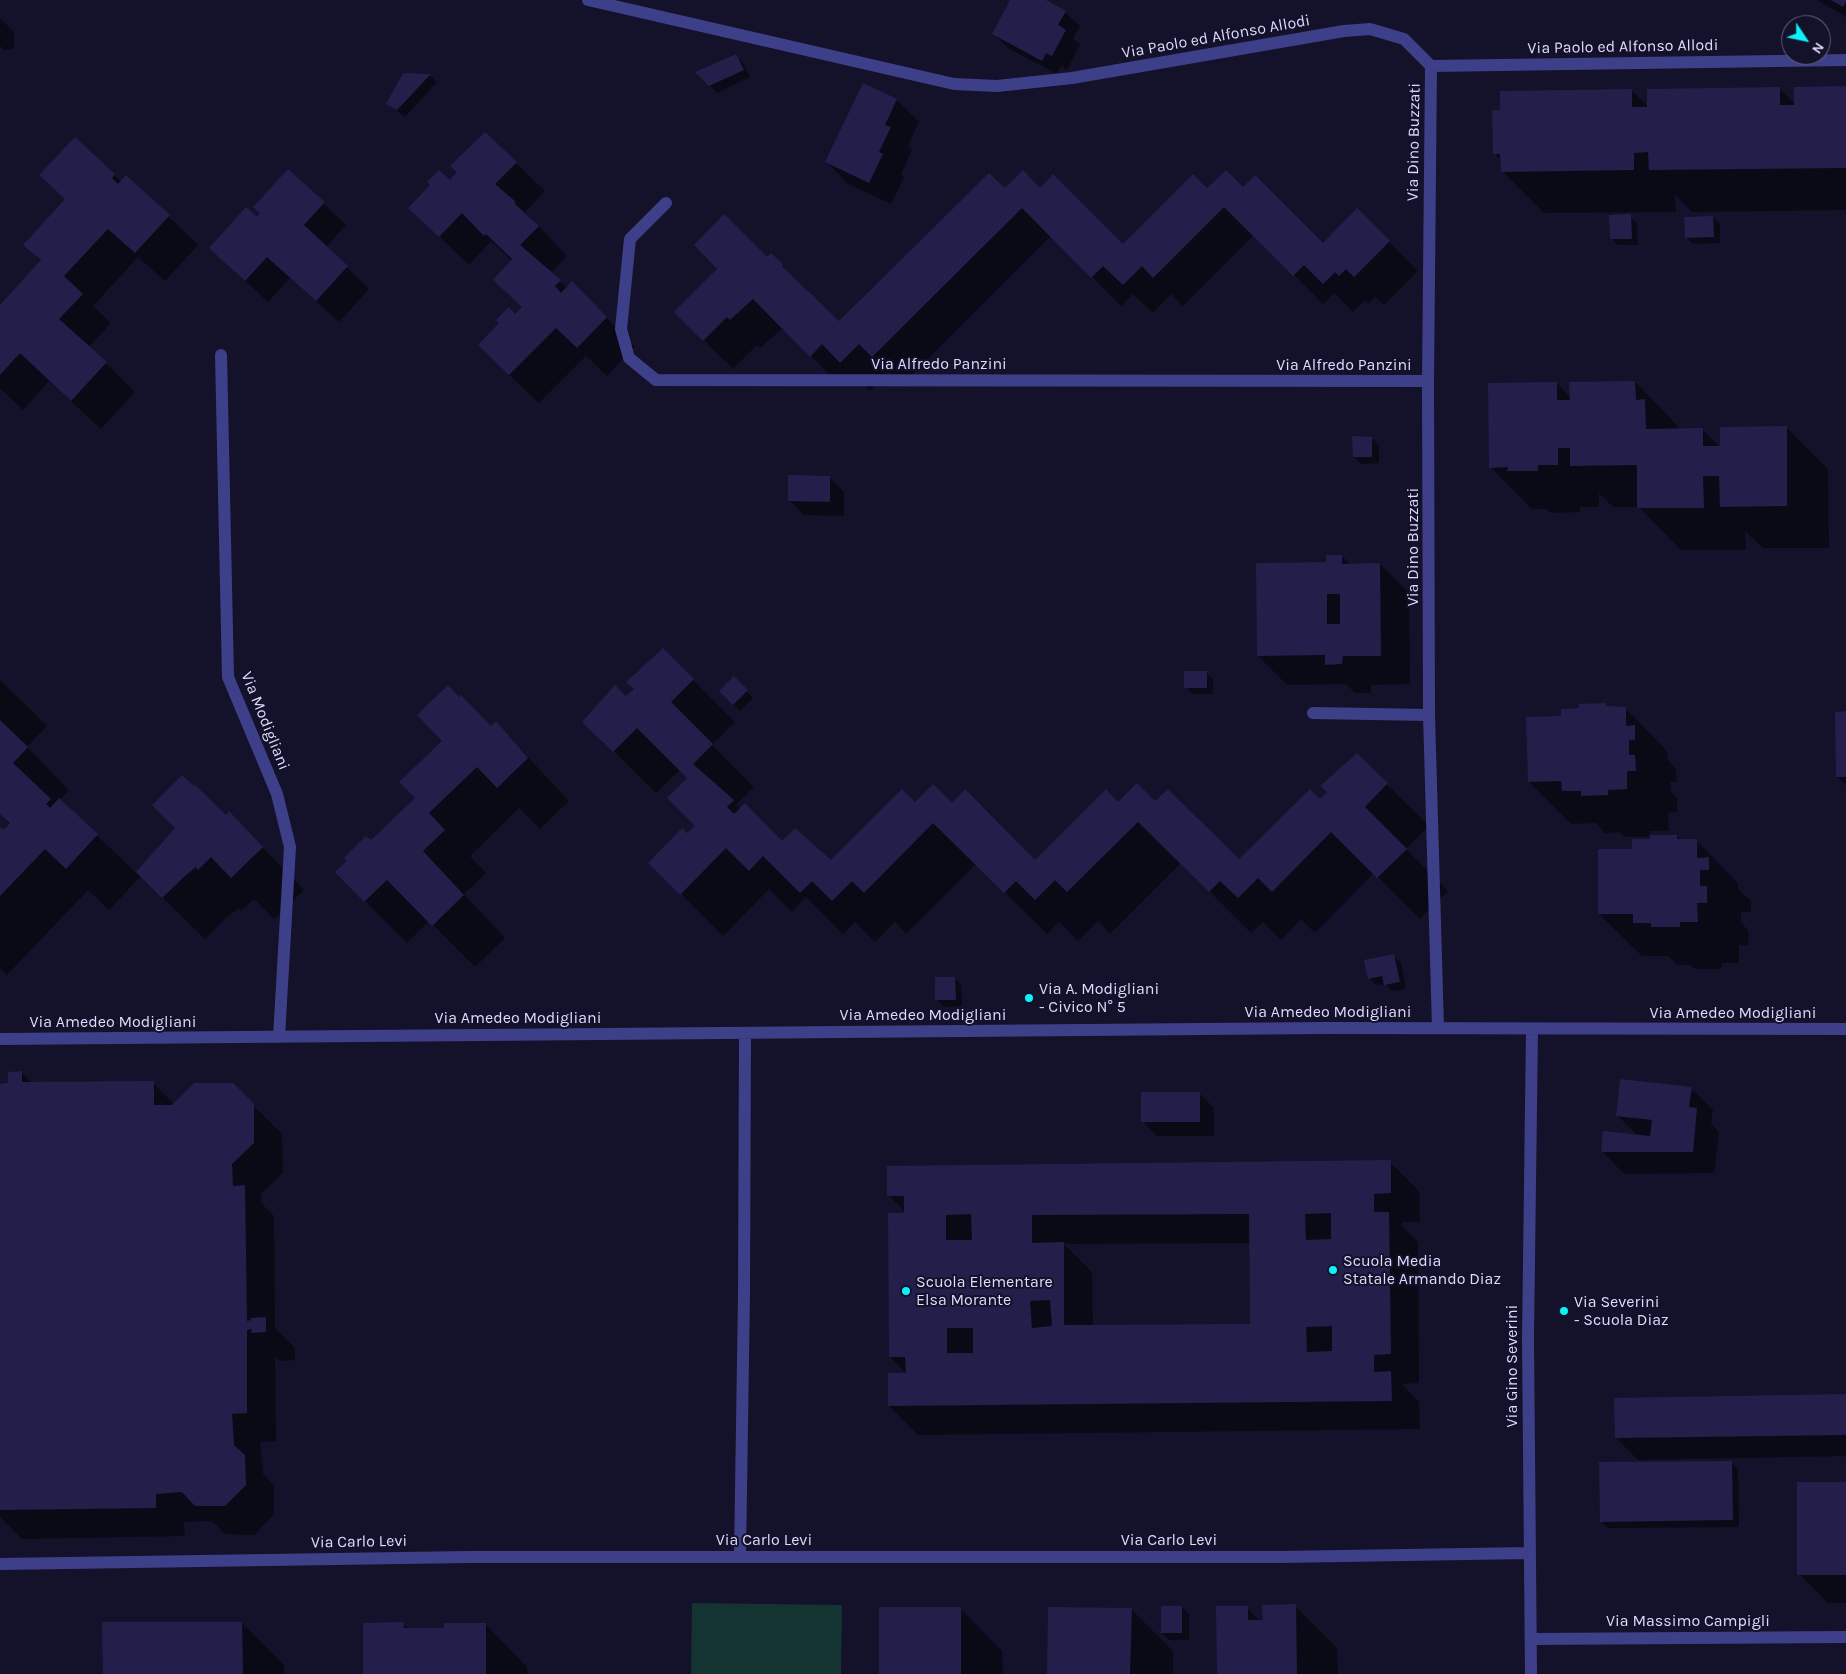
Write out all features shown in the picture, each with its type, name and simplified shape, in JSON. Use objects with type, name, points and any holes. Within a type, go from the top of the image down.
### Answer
[{"type":"street","name":"Via Paolo ed Alfonso Allodi","points":[[588,0],[954,84],[997,86],[1072,78],[1344,31],[1370,29],[1404,39],[1431,66],[1846,60]]},
{"type":"street","name":"Via Dino Buzzati","points":[[1431,66],[1428,381],[1429,715],[1438,1028]]},
{"type":"street","name":"Via Alfredo Panzini","points":[[666,202],[630,239],[621,329],[629,358],[656,380],[1428,381]]},
{"type":"street","name":"Via Modigliani","points":[[221,356],[228,677],[277,794],[290,847],[279,1037]]},
{"type":"street","points":[[1313,713],[1429,715]]},
{"type":"street","name":"Via Amedeo Modigliani","points":[[0,1039],[1438,1028],[1846,1029]]},
{"type":"street","name":"Via Gino Severini","points":[[1531,1674],[1528,1338],[1532,1029]]},
{"type":"street","points":[[740,1556],[744,1285],[744,1033]]},
{"type":"street","name":"Via Carlo Levi","points":[[0,1564],[469,1557],[1280,1557],[1529,1553]]},
{"type":"street","name":"Via Massimo Campigli","points":[[1531,1639],[1846,1637]]},
{"type":"green space","points":[[692,1603],[842,1605],[841,1674],[691,1674]]},
{"type":"building","points":[[1010,0],[1046,0],[1066,11],[1058,25],[1066,30],[1052,56],[1046,53],[1042,61],[992,34]]},
{"type":"building","points":[[1831,0],[1846,0],[1846,2],[1843,7]]},
{"type":"building","points":[[736,54],[744,70],[709,86],[695,72]]},
{"type":"building","points":[[403,73],[431,74],[397,110],[386,104]]},
{"type":"building","points":[[863,83],[897,99],[885,125],[891,127],[879,152],[883,154],[869,183],[825,162]]},
{"type":"building","points":[[1846,86],[1846,168],[1649,170],[1648,152],[1634,153],[1634,170],[1501,172],[1500,154],[1493,154],[1492,110],[1500,110],[1500,91],[1632,89],[1632,107],[1647,107],[1647,89],[1780,87],[1780,105],[1794,105],[1794,87]]},
{"type":"building","points":[[485,132],[517,162],[495,184],[539,226],[520,245],[561,280],[555,286],[561,293],[572,281],[607,317],[577,348],[556,328],[509,375],[478,345],[499,323],[496,320],[509,307],[515,314],[522,307],[493,280],[512,259],[486,234],[484,236],[462,213],[439,237],[408,208],[430,185],[427,182],[439,170],[450,180],[457,172],[450,166]]},
{"type":"building","points":[[75,137],[115,174],[112,178],[118,184],[126,175],[170,215],[135,253],[108,229],[64,276],[83,294],[59,319],[107,362],[71,401],[20,353],[0,375],[0,305],[41,260],[23,245],[65,199],[39,175]]},
{"type":"building","points":[[288,169],[325,202],[304,225],[348,266],[316,301],[267,257],[245,281],[209,248],[246,207],[257,217],[260,213],[253,207]]},
{"type":"building","points":[[1023,170],[1040,188],[1053,174],[1123,244],[1193,174],[1207,188],[1226,170],[1243,187],[1255,175],[1323,243],[1357,208],[1390,241],[1354,277],[1346,269],[1339,276],[1335,272],[1323,284],[1304,265],[1293,276],[1224,207],[1153,278],[1142,266],[1123,285],[1103,266],[1091,278],[1022,208],[872,357],[859,344],[840,363],[822,344],[810,357],[753,299],[730,320],[727,317],[703,341],[674,312],[717,269],[694,245],[724,214],[767,257],[771,253],[783,264],[782,266],[839,321],[989,173],[1005,188]]},
{"type":"building","points":[[1631,214],[1632,239],[1610,239],[1609,215]]},
{"type":"building","points":[[1713,216],[1714,237],[1685,238],[1684,217]]},
{"type":"building","points":[[1635,381],[1636,400],[1645,399],[1646,429],[1703,428],[1703,446],[1720,446],[1720,427],[1787,426],[1787,506],[1720,507],[1719,476],[1703,476],[1704,508],[1637,508],[1637,465],[1570,466],[1570,448],[1558,448],[1558,465],[1538,465],[1538,471],[1507,471],[1508,467],[1489,468],[1488,383],[1557,382],[1557,400],[1570,400],[1569,382]]},
{"type":"building","points":[[1352,436],[1372,437],[1372,457],[1353,457]]},
{"type":"building","points":[[788,475],[830,476],[830,502],[788,501]]},
{"type":"building","points":[[1326,555],[1342,555],[1342,564],[1380,563],[1381,656],[1343,656],[1342,664],[1325,665],[1325,655],[1257,656],[1256,563],[1326,562]],"holes":[[[1327,594],[1340,594],[1340,624],[1327,624]]]},
{"type":"building","points":[[663,648],[694,679],[671,702],[713,744],[693,764],[734,800],[727,807],[734,814],[745,803],[782,841],[795,828],[831,860],[902,789],[915,802],[933,784],[952,803],[965,789],[1035,860],[1106,789],[1118,802],[1137,783],[1155,801],[1168,789],[1239,859],[1310,789],[1320,799],[1327,792],[1320,786],[1357,753],[1388,783],[1365,807],[1407,849],[1377,878],[1331,832],[1272,892],[1258,878],[1238,898],[1220,881],[1209,892],[1138,822],[1067,892],[1055,880],[1035,900],[1016,881],[1004,893],[933,823],[864,893],[852,881],[832,901],[812,881],[800,893],[763,856],[749,871],[726,848],[680,895],[648,863],[682,828],[687,833],[695,826],[667,798],[687,778],[637,728],[613,752],[582,722],[615,685],[626,696],[634,689],[626,682]]},
{"type":"building","points":[[1184,671],[1207,671],[1207,688],[1184,688]]},
{"type":"building","points":[[734,676],[748,690],[733,705],[719,691]]},
{"type":"building","points":[[448,685],[459,697],[461,695],[491,726],[496,721],[528,758],[497,788],[477,767],[429,813],[445,830],[423,851],[464,895],[432,926],[387,880],[364,902],[335,872],[347,861],[344,858],[366,836],[371,840],[415,798],[399,782],[442,741],[417,715]]},
{"type":"building","points":[[1606,703],[1606,706],[1626,707],[1626,726],[1635,725],[1635,740],[1629,740],[1629,755],[1635,755],[1636,771],[1627,771],[1627,789],[1608,790],[1608,795],[1581,796],[1581,791],[1562,791],[1561,781],[1528,782],[1526,717],[1561,716],[1561,709],[1579,708],[1579,704]]},
{"type":"building","points":[[1846,711],[1846,777],[1836,777],[1835,712]]},
{"type":"building","points":[[0,720],[28,747],[13,763],[51,799],[46,804],[50,808],[59,798],[98,834],[66,869],[45,849],[0,896],[0,827],[4,830],[10,823],[0,814]]},
{"type":"building","points":[[182,775],[226,815],[229,811],[263,847],[231,878],[211,857],[198,870],[196,867],[186,875],[162,898],[136,872],[175,828],[152,805]]},
{"type":"building","points":[[1649,835],[1677,835],[1677,839],[1697,839],[1697,858],[1709,857],[1709,870],[1700,870],[1700,886],[1707,886],[1707,903],[1697,903],[1698,922],[1680,922],[1680,927],[1651,927],[1651,923],[1633,923],[1633,914],[1598,914],[1598,849],[1632,849],[1632,839],[1650,839]]},
{"type":"building","points":[[1394,954],[1400,982],[1384,985],[1382,976],[1368,979],[1364,960]]},
{"type":"building","points":[[935,977],[955,977],[956,1000],[935,1000]]},
{"type":"building","points":[[22,1071],[22,1082],[154,1081],[154,1105],[172,1105],[194,1083],[233,1083],[254,1104],[254,1143],[232,1164],[233,1186],[245,1185],[247,1321],[251,1320],[251,1318],[266,1317],[266,1332],[251,1333],[252,1329],[247,1330],[247,1413],[232,1414],[234,1445],[245,1455],[246,1485],[225,1506],[195,1506],[182,1492],[156,1494],[156,1508],[0,1510],[0,1084],[8,1083],[8,1072]]},
{"type":"building","points":[[1620,1079],[1692,1087],[1689,1107],[1697,1108],[1693,1152],[1601,1152],[1603,1131],[1650,1136],[1652,1120],[1616,1116]]},
{"type":"building","points":[[1141,1092],[1200,1092],[1200,1122],[1141,1122]]},
{"type":"building","points":[[1391,1160],[1391,1193],[1374,1194],[1374,1212],[1389,1212],[1391,1354],[1374,1355],[1374,1372],[1391,1371],[1392,1401],[888,1406],[888,1373],[906,1373],[905,1357],[889,1357],[888,1213],[904,1213],[904,1196],[887,1196],[887,1166]],"holes":[[[1331,1213],[1331,1239],[1306,1240],[1305,1214]],[[971,1214],[972,1240],[946,1240],[946,1215]],[[1249,1214],[1250,1324],[1064,1325],[1064,1242],[1032,1243],[1032,1215]],[[1050,1300],[1052,1326],[1032,1328],[1030,1301]],[[1332,1326],[1332,1351],[1307,1352],[1306,1327]],[[947,1328],[973,1328],[973,1353],[947,1353]]]},
{"type":"building","points":[[1846,1394],[1846,1435],[1615,1438],[1614,1398]]},
{"type":"building","points":[[1732,1461],[1733,1520],[1600,1522],[1599,1462]]},
{"type":"building","points":[[1797,1482],[1846,1482],[1846,1575],[1797,1575]]},
{"type":"building","points":[[1296,1604],[1297,1674],[1217,1674],[1216,1606],[1248,1606],[1248,1620],[1263,1620],[1262,1605]]},
{"type":"building","points":[[1161,1606],[1182,1606],[1182,1633],[1161,1633]]},
{"type":"building","points":[[879,1607],[961,1607],[961,1674],[879,1674]]},
{"type":"building","points":[[1048,1607],[1132,1608],[1130,1674],[1047,1674]]},
{"type":"building","points":[[102,1622],[242,1622],[243,1674],[103,1674]]},
{"type":"building","points":[[404,1622],[404,1628],[444,1628],[444,1623],[486,1623],[486,1674],[363,1674],[363,1623]]},
{"type":"place","name":"Via A. Modigliani - Civico N° 5","points":[[1029,998]]},
{"type":"place","name":"Scuola Media Statale Armando Diaz","points":[[1333,1270]]},
{"type":"place","name":"Scuola Elementare Elsa Morante","points":[[906,1291]]},
{"type":"place","name":"Via Severini - Scuola Diaz","points":[[1564,1311]]}]
